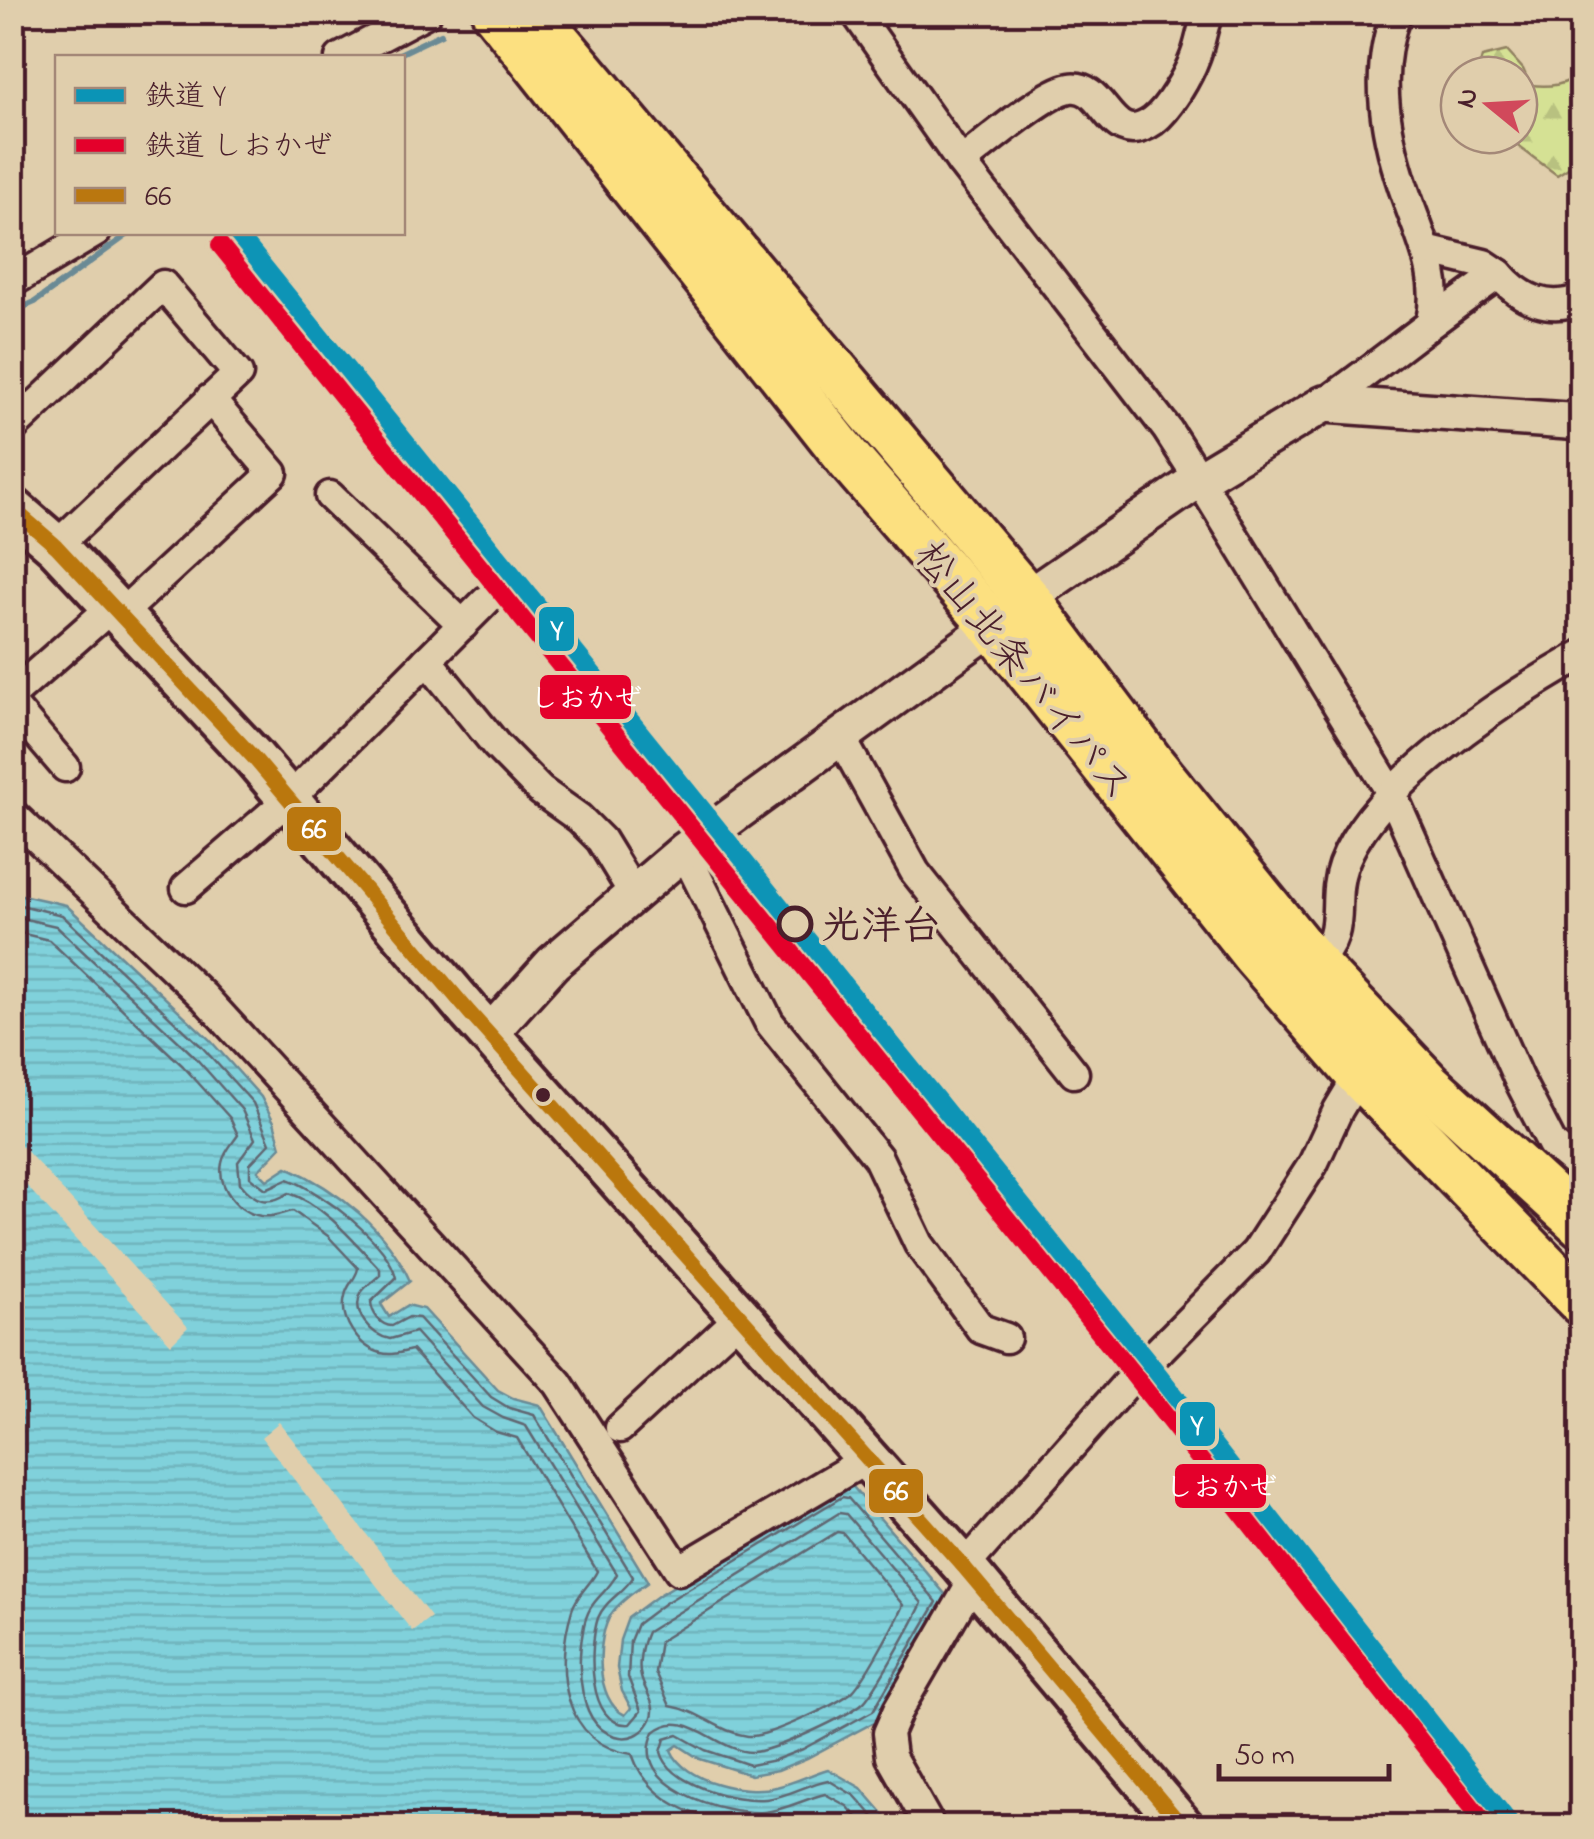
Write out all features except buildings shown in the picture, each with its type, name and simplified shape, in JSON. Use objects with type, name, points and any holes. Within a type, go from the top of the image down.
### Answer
[{"type":"highway","name":"松山北条バイパス","points":[[496,12],[851,462],[1010,612],[1151,763],[1314,964],[1428,1084],[1562,1160],[1582,1225]]},
{"type":"highway","name":"松山北条バイパス","points":[[534,12],[1010,612],[1254,954],[1359,1075],[1582,1303]]},
{"type":"main road","points":[[12,508],[56,546],[117,610],[289,799],[488,1034],[969,1573],[1182,1826]]},
{"type":"street","points":[[346,55],[427,12]]},
{"type":"street","points":[[855,12],[961,162],[1167,429],[1199,479],[1392,794],[1518,1078],[1562,1160]]},
{"type":"street","points":[[961,162],[1038,106],[1070,88],[1083,90],[1094,98],[1118,126],[1130,130],[1145,126],[1160,116],[1194,60],[1208,12]]},
{"type":"street","points":[[1398,12],[1385,62],[1386,116],[1394,160],[1426,250],[1436,300],[1431,320]]},
{"type":"street","points":[[12,282],[91,235]]},
{"type":"street","points":[[1426,250],[1484,264],[1512,289],[1548,305],[1582,298]]},
{"type":"street","points":[[488,1034],[554,962],[684,851],[1010,612],[1199,479],[1324,404],[1407,344],[1431,320],[1499,274]]},
{"type":"street","points":[[12,428],[164,285],[238,374],[56,546]]},
{"type":"street","points":[[12,695],[117,610],[273,473],[210,400]]},
{"type":"street","points":[[1324,404],[1582,422]]},
{"type":"street","points":[[330,496],[463,625]]},
{"type":"street","points":[[186,888],[289,799],[486,601]]},
{"type":"street","points":[[1314,964],[1329,950],[1336,932],[1342,867],[1359,835],[1392,794],[1514,694],[1582,655]]},
{"type":"street","points":[[427,660],[496,745],[542,791],[601,840],[634,894]]},
{"type":"street","points":[[12,705],[65,766]]},
{"type":"street","points":[[840,736],[915,872],[1074,1073]]},
{"type":"street","points":[[12,814],[204,997],[558,1383],[679,1570],[868,1459]]},
{"type":"street","points":[[684,851],[769,1022],[878,1158],[919,1244],[981,1330],[1006,1338]]},
{"type":"street","points":[[930,1826],[891,1757],[888,1733],[969,1573],[1128,1382],[1256,1252],[1313,1164],[1359,1075]]},
{"type":"street","points":[[620,1428],[741,1316]]},
{"type":"green space","points":[[1581,72],[1581,160],[1557,175],[1530,155],[1539,155],[1539,86],[1558,84]]},
{"type":"water","points":[[13,893],[66,905],[209,1039],[261,1097],[281,1147],[258,1171],[267,1180],[287,1167],[306,1176],[342,1199],[375,1228],[410,1281],[381,1304],[389,1317],[408,1305],[424,1309],[498,1390],[540,1405],[648,1582],[616,1608],[606,1624],[601,1668],[603,1683],[615,1708],[625,1715],[631,1708],[617,1668],[620,1640],[628,1618],[659,1595],[848,1481],[951,1601],[880,1719],[807,1758],[778,1770],[751,1775],[700,1759],[678,1745],[671,1750],[678,1761],[702,1778],[748,1789],[776,1787],[828,1769],[861,1788],[894,1826],[13,1826]]},
{"type":"pier","points":[[22,1146],[188,1327],[171,1344],[13,1171],[13,1155]]},
{"type":"pier","points":[[279,1422],[431,1617],[412,1631],[261,1437]]},
{"type":"waterway","points":[[397,55],[441,34]]},
{"type":"waterway","points":[[12,312],[35,302],[127,235]]},
{"type":"rail line","name":"Y","points":[[238,235],[1148,1361],[1512,1826]]},
{"type":"rail line","name":"しおかぜ","points":[[220,245],[1132,1373],[1487,1826]]},
{"type":"transit line","name":"66","points":[[12,508],[56,546],[254,758],[469,1012],[964,1567],[1182,1826]]},
{"type":"place","name":"光洋台","points":[[795,924]]}]
